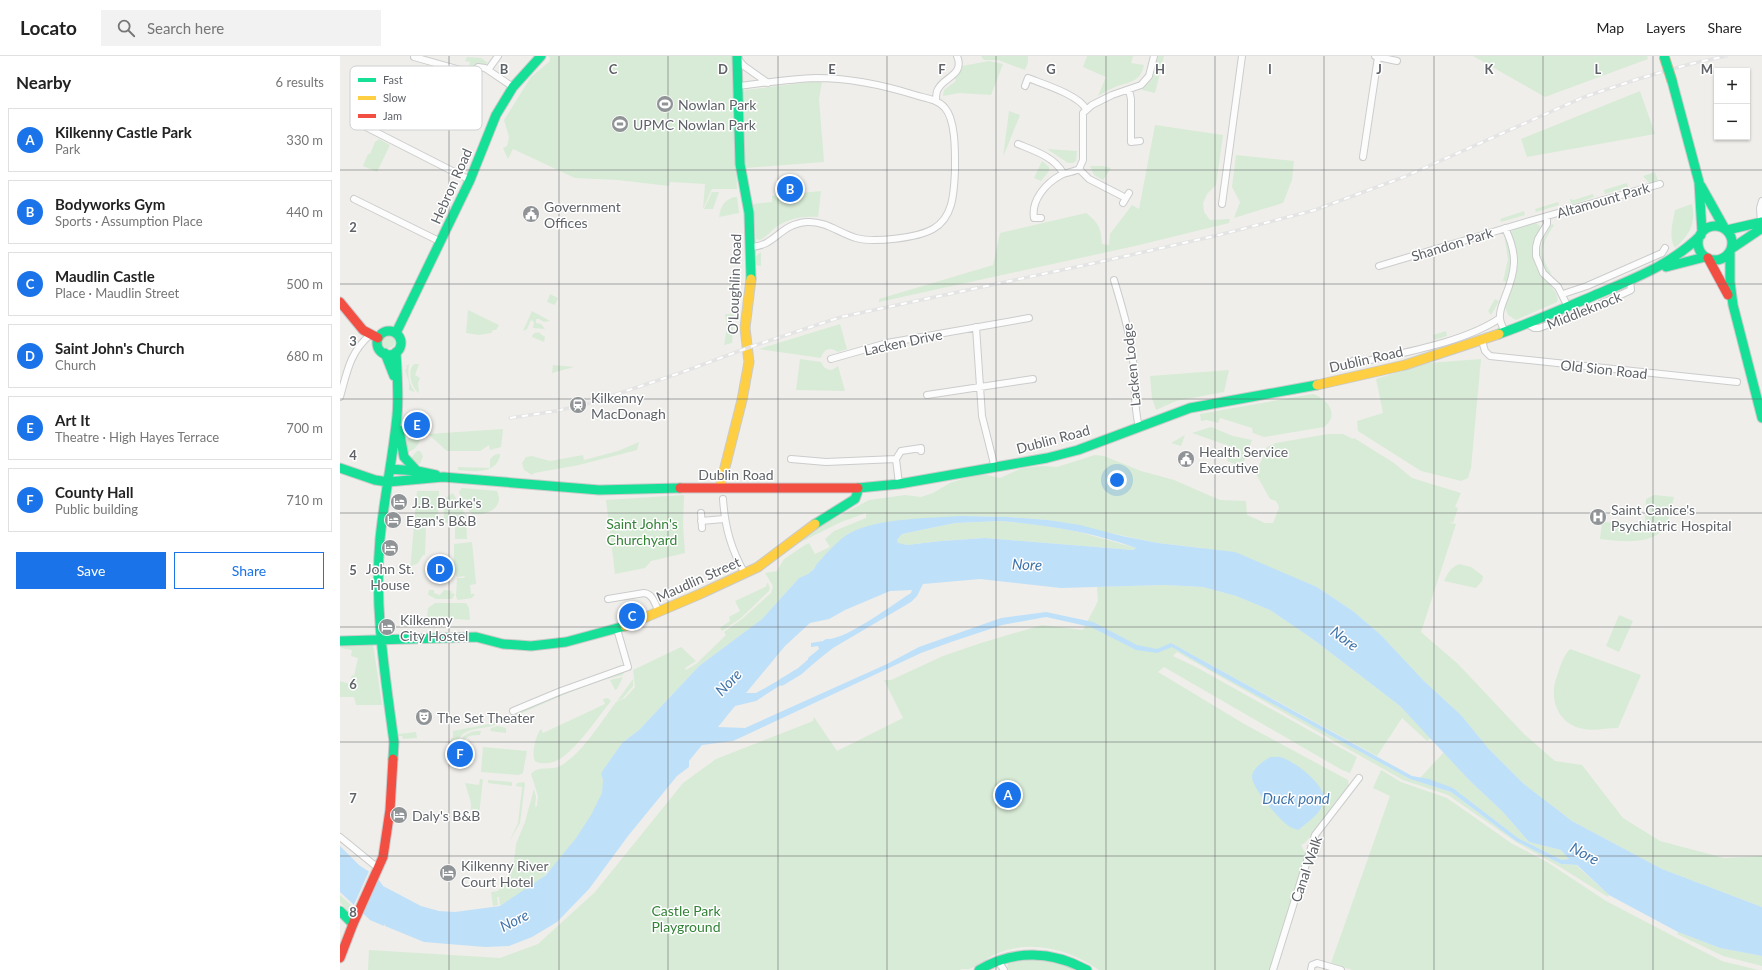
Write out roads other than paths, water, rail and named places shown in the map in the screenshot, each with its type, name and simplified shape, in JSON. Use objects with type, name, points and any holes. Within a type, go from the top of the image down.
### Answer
[{"type":"main road","name":"Hebron Road","points":[[396,333],[470,180],[496,115],[513,87],[541,56]]},
{"type":"main road","points":[[1664,56],[1699,182],[1701,233],[1698,245],[1702,254],[1724,284],[1733,305]]},
{"type":"main road","name":"O'Loughlin Road","points":[[720,487],[742,400],[749,362],[745,328],[751,289],[751,248],[749,213],[740,164],[737,57]]},
{"type":"main road","points":[[1699,182],[1732,240],[1730,282],[1733,305],[1762,418]]},
{"type":"main road","points":[[1701,233],[1710,227],[1719,226],[1726,230],[1762,224]]},
{"type":"main road","points":[[1706,258],[1718,260],[1723,259],[1731,250],[1762,224]]},
{"type":"main road","name":"Dublin Road","points":[[390,469],[417,471],[443,477],[600,490],[720,487],[828,489],[859,488],[900,484],[994,468],[1061,454],[1190,408],[1308,387],[1405,365],[1482,341],[1527,324],[1644,274],[1673,259],[1689,247],[1701,233]]},
{"type":"main road","name":"Dublin Road","points":[[1644,274],[1706,258]]},
{"type":"main road","points":[[340,302],[363,330],[374,336],[378,346],[385,353],[398,391]]},
{"type":"main road","points":[[340,958],[354,921],[383,857],[387,839],[394,757],[392,725],[380,640],[378,574],[380,539],[397,414],[398,391],[396,352],[401,342],[396,333],[386,332],[374,336]]},
{"type":"main road","points":[[385,353],[390,354],[396,352]]},
{"type":"main road","points":[[397,414],[400,433],[400,453],[409,466],[417,471]]},
{"type":"main road","name":"Dublin Road","points":[[340,468],[375,480],[388,482],[443,477]]},
{"type":"main road","name":"Maudlin Street","points":[[340,641],[476,637],[503,644],[532,646],[566,642],[617,629],[659,612],[758,567],[800,534],[855,499],[859,488]]},
{"type":"main road","points":[[340,911],[354,921]]},
{"type":"main road","points":[[980,970],[998,961],[1016,956],[1041,954],[1061,958],[1088,970]]},
{"type":"street","points":[[488,70],[498,56]]},
{"type":"street","points":[[1041,218],[1034,218],[1033,206],[1037,198],[1045,188],[1063,174],[1080,169],[1083,160],[1083,113],[1086,109],[1146,81],[1149,76],[1154,56]]},
{"type":"street","points":[[1222,204],[1242,56]]},
{"type":"street","points":[[414,57],[447,66]]},
{"type":"street","points":[[737,57],[744,66],[768,83]]},
{"type":"street","points":[[936,101],[938,89],[954,75],[958,66],[959,57]]},
{"type":"street","points":[[1363,157],[1376,57],[1397,61]]},
{"type":"street","points":[[482,68],[488,70],[513,87]]},
{"type":"street","points":[[738,86],[815,78],[878,84],[936,101],[945,108],[949,115],[955,149],[954,195],[949,212],[941,223],[932,230],[881,241],[857,238],[819,223],[799,223],[785,229],[765,245],[751,248]]},
{"type":"street","points":[[1025,86],[1028,78],[1031,79],[1073,97],[1085,105],[1086,109]]},
{"type":"street","points":[[1129,90],[1131,98],[1131,142],[1140,141]]},
{"type":"street","points":[[372,130],[470,180]]},
{"type":"street","points":[[1018,144],[1042,154],[1054,161],[1063,174]]},
{"type":"street","points":[[1080,169],[1089,179],[1126,198]]},
{"type":"street","name":"Altamount Park","points":[[1505,228],[1660,184]]},
{"type":"street","points":[[354,199],[441,242]]},
{"type":"street","points":[[1762,201],[1760,208],[1762,224]]},
{"type":"street","points":[[360,211],[363,204]]},
{"type":"street","name":"Altamount Park","points":[[1547,216],[1547,224],[1538,239],[1536,256],[1543,273],[1558,287],[1568,307]]},
{"type":"street","name":"Shandon Park","points":[[1379,266],[1505,228],[1514,250],[1515,262],[1513,275],[1500,310],[1500,318]]},
{"type":"street","points":[[1562,294],[1587,286],[1662,253],[1665,248]]},
{"type":"street","name":"Lacken Lodge","points":[[1114,280],[1125,314],[1134,370],[1136,416],[1139,427]]},
{"type":"street","name":"Middleknock","points":[[1527,324],[1534,328],[1540,328],[1588,310],[1631,290],[1630,280]]},
{"type":"street","name":"Lacken Drive","points":[[831,359],[887,343],[1029,318]]},
{"type":"street","points":[[1353,361],[1358,363],[1453,339],[1500,318],[1505,332]]},
{"type":"street","points":[[976,327],[982,416],[994,468]]},
{"type":"street","points":[[340,397],[350,363],[356,349],[374,336]]},
{"type":"street","name":"Old Sion Road","points":[[1482,341],[1485,351],[1490,356],[1736,382]]},
{"type":"street","points":[[927,395],[1033,378]]},
{"type":"street","points":[[900,484],[896,459],[901,451],[921,448],[921,451]]},
{"type":"street","points":[[791,459],[826,462],[896,459]]},
{"type":"street","points":[[723,499],[726,530],[735,556],[745,574]]},
{"type":"street","points":[[701,513],[701,525],[724,519]]},
{"type":"street","points":[[608,600],[644,593],[652,597],[659,612]]},
{"type":"street","points":[[513,711],[561,691],[628,668],[617,629]]},
{"type":"street","name":"Canal Walk","points":[[1273,970],[1315,835],[1359,778]]},
{"type":"street","points":[[340,837],[377,870]]},
{"type":"street","points":[[998,961],[1004,970]]},
{"type":"street","points":[[1311,970],[1312,965],[1316,963],[1341,970]]},
{"type":"water","name":"Nore","points":[[962,516],[1048,520],[1080,525],[1122,536],[1158,543],[1235,552],[1317,587],[1353,611],[1381,635],[1423,680],[1461,715],[1488,748],[1524,784],[1572,821],[1662,869],[1762,907],[1762,956],[1720,948],[1678,932],[1609,895],[1577,865],[1561,864],[1516,841],[1451,792],[1410,779],[1172,647],[1157,653],[1136,650],[1091,627],[1046,617],[1002,625],[921,653],[733,741],[702,745],[689,761],[689,767],[677,776],[628,836],[589,889],[557,922],[532,937],[509,946],[485,947],[424,942],[385,926],[385,924],[384,926],[370,920],[340,892],[340,846],[359,865],[377,877],[383,886],[421,906],[439,911],[455,912],[500,906],[546,875],[576,838],[591,815],[602,793],[603,780],[601,774],[622,743],[639,730],[699,666],[762,619],[799,578],[808,574],[814,569],[823,557],[842,539],[850,533],[875,524],[920,518]],"holes":[[[1000,521],[1086,533],[1136,548],[1133,550],[985,538],[907,545],[898,543],[897,540],[902,534],[955,523]],[[980,579],[1061,588],[1164,585],[1203,587],[1236,596],[1270,610],[1314,640],[1400,706],[1470,781],[1503,812],[1529,842],[1561,850],[1569,859],[1562,860],[1518,838],[1453,788],[1429,779],[1412,776],[1171,643],[1157,649],[1137,645],[1093,622],[1046,612],[1001,618],[919,647],[887,664],[745,728],[718,727],[735,706],[756,701],[790,679],[788,675],[756,693],[746,693],[785,646],[810,623],[829,619],[845,610],[890,591],[912,590],[911,593],[881,613],[845,634],[811,643],[811,647],[818,646],[819,649],[808,658],[810,662],[814,663],[833,648],[911,602],[917,596],[923,584]]]},
{"type":"water","name":"Duck pond","points":[[1270,757],[1281,757],[1295,764],[1315,781],[1323,794],[1324,800],[1321,809],[1298,830],[1287,825],[1275,813],[1262,797],[1253,782],[1252,777],[1254,771],[1259,765]]},
{"type":"waterway","points":[[782,682],[800,671],[817,656]]},
{"type":"railway","points":[[510,418],[556,411],[590,403],[841,317],[1095,263],[1219,235],[1315,210],[1404,177],[1584,97],[1638,79],[1690,64],[1726,56]]},
{"type":"place","name":"Nowlan Park","points":[[665,104]]},
{"type":"place","name":"UPMC Nowlan Park","points":[[620,124]]},
{"type":"place","name":"Bodyworks Gym","points":[[790,189]]},
{"type":"place","name":"Government Offices","points":[[531,214]]},
{"type":"place","name":"Kilkenny MacDonagh","points":[[578,405]]},
{"type":"place","name":"Art It","points":[[417,425]]},
{"type":"place","name":"Health Service Executive","points":[[1186,459]]},
{"type":"place","name":"J.B. Burke's","points":[[399,502]]},
{"type":"place","name":"Saint Canice's Psychiatric Hospital","points":[[1598,517]]},
{"type":"place","name":"Egan's B&B","points":[[393,520]]},
{"type":"place","name":"John St. House","points":[[390,548]]},
{"type":"place","name":"Saint John's Church","points":[[440,569]]},
{"type":"place","name":"Maudlin Castle","points":[[632,616]]},
{"type":"place","name":"Kilkenny City Hostel","points":[[387,627]]},
{"type":"place","name":"The Set Theater","points":[[424,717]]},
{"type":"place","name":"County Hall","points":[[460,754]]},
{"type":"place","name":"Kilkenny Castle Park","points":[[1008,795]]},
{"type":"place","name":"Daly's B&B","points":[[399,815]]},
{"type":"place","name":"Kilkenny River Court Hotel","points":[[448,873]]},
{"type":"park label","name":"Saint John's Churchyard","points":[[642,532]]},
{"type":"park label","name":"Castle Park Playground","points":[[686,918]]}]
